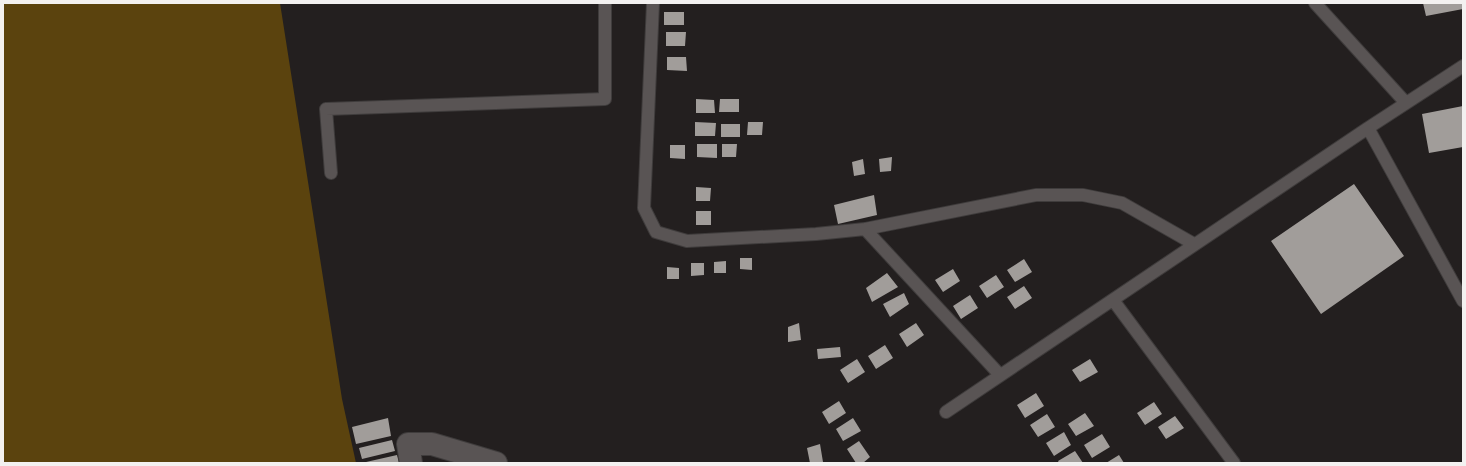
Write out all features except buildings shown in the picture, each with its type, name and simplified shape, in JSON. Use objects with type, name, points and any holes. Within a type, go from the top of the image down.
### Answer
[{"type":"street","points":[[411,463],[408,444],[432,444],[496,463]]},
{"type":"lane","points":[[331,173],[326,109],[605,99],[605,3]]},
{"type":"lane","points":[[653,3],[644,208],[656,232],[687,241],[816,234],[865,229],[1036,195],[1082,195],[1122,203],[1194,244]]},
{"type":"lane","points":[[1315,3],[1406,103]]},
{"type":"lane","points":[[946,412],[1194,244],[1463,66]]},
{"type":"lane","points":[[1368,128],[1463,301]]},
{"type":"lane","points":[[865,229],[1000,375]]},
{"type":"lane","points":[[1113,300],[1234,463]]},
{"type":"shaded area","points":[[3,3],[280,3],[342,399],[356,463],[3,463]]}]
